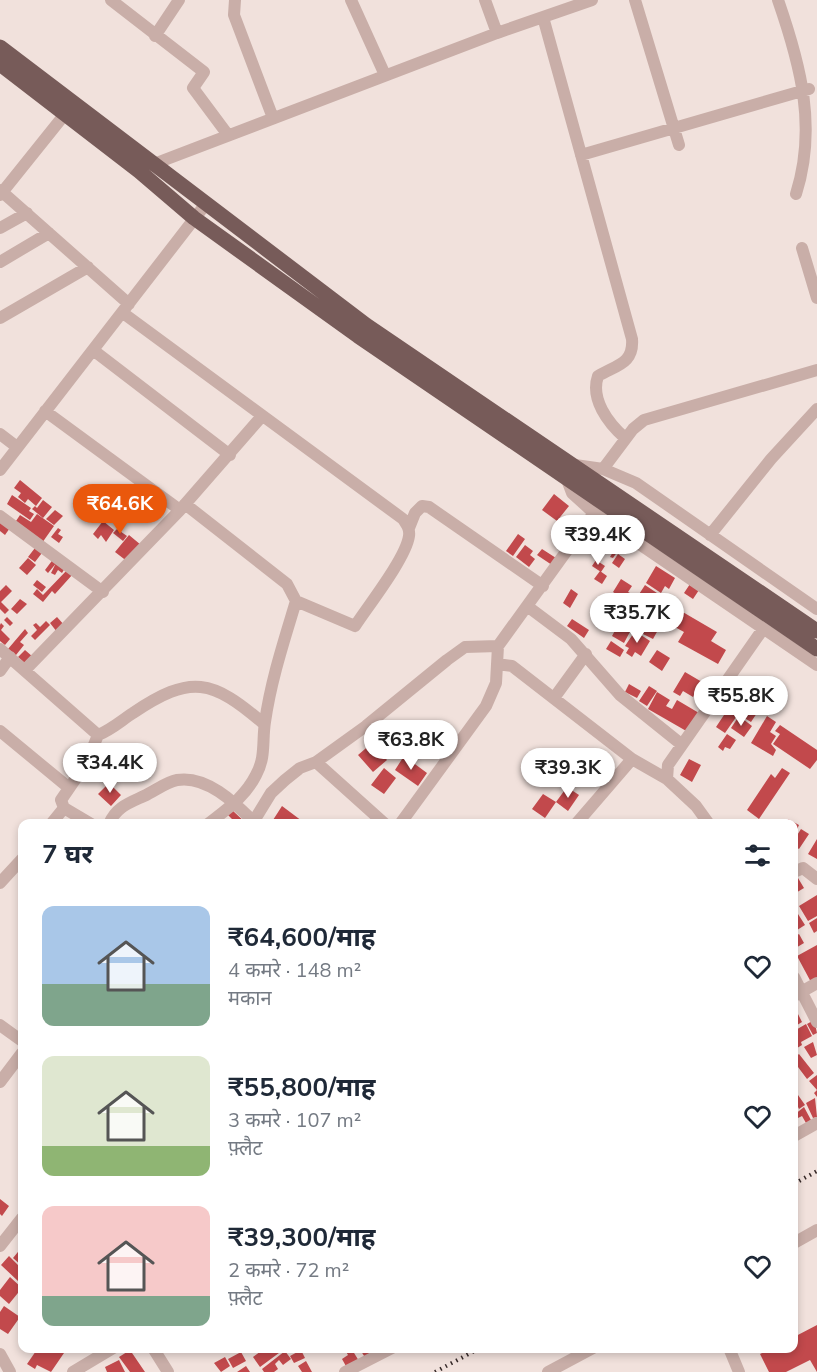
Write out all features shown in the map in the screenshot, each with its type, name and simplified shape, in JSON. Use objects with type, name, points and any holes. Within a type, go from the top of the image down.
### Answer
[{"type":"main road","points":[[0,47],[146,168],[194,218],[368,342],[571,471],[598,473],[817,631]]},
{"type":"main road","points":[[0,64],[65,114],[205,205],[366,325],[571,471],[591,494],[817,649]]},
{"type":"street","points":[[111,0],[204,72],[193,88],[228,135]]},
{"type":"street","points":[[155,36],[179,0]]},
{"type":"street","points":[[235,0],[234,15],[273,117]]},
{"type":"street","points":[[351,0],[385,75]]},
{"type":"street","points":[[485,0],[497,33]]},
{"type":"street","points":[[635,0],[679,145]]},
{"type":"street","points":[[778,0],[816,104],[815,154],[809,173],[796,194]]},
{"type":"street","points":[[146,168],[273,117],[588,1]]},
{"type":"street","points":[[543,17],[633,350],[629,359],[598,376],[596,390],[604,414],[612,427],[625,438]]},
{"type":"street","points":[[581,155],[809,89]]},
{"type":"street","points":[[65,114],[1,193],[50,232],[88,267],[126,309],[262,416],[403,519],[409,528]]},
{"type":"street","points":[[0,470],[205,205]]},
{"type":"street","points":[[0,228],[27,213]]},
{"type":"street","points":[[0,262],[50,232]]},
{"type":"street","points":[[802,248],[817,298]]},
{"type":"street","points":[[0,318],[88,267]]},
{"type":"street","points":[[93,350],[230,455]]},
{"type":"street","points":[[817,370],[644,420],[625,438],[598,473],[636,483],[817,609]]},
{"type":"street","points":[[710,535],[764,468],[817,409]]},
{"type":"street","points":[[45,411],[182,507],[286,584],[296,601],[356,626],[402,552],[409,538],[409,528],[415,513],[422,506],[429,507],[543,586]]},
{"type":"street","points":[[26,669],[103,592],[230,455],[262,416]]},
{"type":"street","points":[[0,434],[17,447]]},
{"type":"street","points":[[571,471],[572,493],[594,513],[817,665]]},
{"type":"street","points":[[404,819],[486,706],[496,683],[498,646],[594,513]]},
{"type":"street","points":[[0,516],[103,592]]},
{"type":"street","points":[[215,819],[235,804],[248,789],[262,760],[264,724],[276,668],[296,601]]},
{"type":"street","points":[[527,606],[586,654],[620,695],[681,744]]},
{"type":"street","points":[[667,779],[668,765],[681,744],[763,629]]},
{"type":"street","points":[[254,819],[271,793],[285,780],[300,768],[316,762],[465,647],[498,646]]},
{"type":"street","points":[[0,671],[5,653],[26,669],[98,735]]},
{"type":"street","points":[[555,698],[586,654]]},
{"type":"street","points":[[497,664],[512,666],[632,759],[667,779],[703,819]]},
{"type":"street","points":[[83,819],[64,808],[61,801],[68,787],[87,762],[98,735],[158,697],[180,687],[199,685],[229,697],[264,724]]},
{"type":"street","points":[[0,731],[68,787]]},
{"type":"street","points":[[580,819],[632,759]]},
{"type":"street","points":[[316,762],[379,819]]},
{"type":"street","points":[[111,819],[124,805],[176,780],[203,784],[235,804],[249,819]]},
{"type":"street","points":[[55,819],[64,808]]},
{"type":"street","points":[[0,884],[18,864]]},
{"type":"street","points":[[798,870],[803,868],[817,879]]},
{"type":"street","points":[[798,993],[817,983]]},
{"type":"street","points":[[798,995],[817,1022]]},
{"type":"street","points":[[0,1025],[18,1038]]},
{"type":"street","points":[[0,1082],[18,1058]]},
{"type":"street","points":[[798,1134],[817,1123]]},
{"type":"street","points":[[0,1246],[18,1223]]},
{"type":"street","points":[[798,1241],[817,1230]]},
{"type":"street","points":[[73,1372],[105,1353]]},
{"type":"street","points":[[160,1353],[168,1372]]},
{"type":"street","points":[[345,1372],[382,1353]]},
{"type":"street","points":[[548,1372],[584,1353]]},
{"type":"street","points":[[731,1353],[739,1372]]},
{"type":"street","points":[[0,1354],[10,1372]]},
{"type":"building","points":[[20,480],[42,498],[36,506],[28,499],[25,503],[18,497],[21,493],[14,488]]},
{"type":"building","points":[[554,494],[569,506],[557,521],[542,510]]},
{"type":"building","points":[[12,495],[31,508],[29,511],[34,514],[30,520],[7,504]]},
{"type":"building","points":[[43,500],[52,507],[43,518],[32,509],[35,506],[37,508]]},
{"type":"building","points":[[55,510],[63,516],[54,525],[46,519]]},
{"type":"building","points":[[37,514],[54,526],[42,543],[14,524],[20,515],[31,522]]},
{"type":"building","points":[[0,517],[12,525],[5,535],[0,531]]},
{"type":"building","points":[[103,521],[114,530],[106,542],[101,535],[98,539],[93,534]]},
{"type":"building","points":[[603,527],[624,542],[613,558],[610,557],[613,552],[594,539]]},
{"type":"building","points":[[58,528],[61,530],[58,534],[63,537],[59,543],[51,537]]},
{"type":"building","points":[[117,529],[127,536],[123,541],[113,533]]},
{"type":"building","points":[[518,534],[525,539],[513,556],[506,551]]},
{"type":"building","points":[[129,535],[141,545],[128,562],[115,552]]},
{"type":"building","points":[[38,544],[45,549],[35,562],[28,557]]},
{"type":"building","points":[[525,545],[533,551],[530,555],[535,559],[529,567],[516,557]]},
{"type":"building","points":[[542,549],[556,558],[552,565],[537,555]]},
{"type":"building","points":[[618,554],[625,559],[619,568],[612,563]]},
{"type":"building","points":[[28,558],[36,565],[27,575],[19,568]]},
{"type":"building","points":[[54,558],[58,561],[48,573],[45,570]]},
{"type":"building","points":[[596,560],[605,566],[601,572],[592,566]]},
{"type":"building","points":[[56,563],[65,568],[62,573],[58,570],[55,575],[51,573]]},
{"type":"building","points":[[656,566],[675,578],[669,589],[665,586],[661,593],[646,583]]},
{"type":"building","points":[[68,569],[73,574],[55,594],[52,591],[43,602],[33,594],[37,589],[43,595]]},
{"type":"building","points":[[600,571],[607,576],[602,584],[594,579]]},
{"type":"building","points":[[621,579],[632,586],[628,592],[634,595],[629,603],[613,592]]},
{"type":"building","points":[[37,580],[46,587],[42,592],[33,585]]},
{"type":"building","points":[[690,584],[699,590],[693,599],[684,593]]},
{"type":"building","points":[[6,585],[12,591],[1,602],[9,610],[5,614],[0,609],[0,591]]},
{"type":"building","points":[[645,585],[663,597],[657,606],[668,614],[661,625],[632,605]]},
{"type":"building","points":[[571,589],[578,594],[570,608],[563,603]]},
{"type":"building","points":[[20,599],[27,604],[17,614],[11,609]]},
{"type":"building","points":[[633,610],[644,616],[639,625],[636,623],[633,627],[625,622]]},
{"type":"building","points":[[681,611],[717,632],[711,641],[726,650],[718,664],[678,642],[684,632],[673,626]]},
{"type":"building","points":[[7,617],[13,623],[10,626],[4,620]]},
{"type":"building","points":[[57,617],[65,626],[57,632],[50,623]]},
{"type":"building","points":[[646,618],[650,620],[647,624],[658,630],[653,639],[643,634],[645,629],[641,627]]},
{"type":"building","points":[[572,619],[589,630],[584,638],[567,626]]},
{"type":"building","points":[[46,621],[50,625],[35,640],[31,636],[37,630],[33,625],[36,623],[40,627]]},
{"type":"building","points":[[1,623],[4,626],[1,630],[10,639],[5,645],[0,641]]},
{"type":"building","points":[[624,624],[632,628],[624,643],[612,636],[617,627],[622,629]]},
{"type":"building","points":[[25,629],[28,633],[20,642],[24,645],[16,655],[8,649]]},
{"type":"building","points":[[635,631],[650,641],[641,656],[635,652],[632,657],[626,653],[629,648],[625,646]]},
{"type":"building","points":[[611,641],[624,650],[620,657],[606,649]]},
{"type":"building","points":[[25,650],[33,657],[26,664],[18,657]]},
{"type":"building","points":[[657,650],[670,658],[662,671],[649,662]]},
{"type":"building","points":[[685,672],[702,682],[693,697],[683,691],[680,696],[673,692]]},
{"type":"building","points":[[629,684],[641,691],[637,698],[625,692]]},
{"type":"building","points":[[649,686],[657,691],[647,706],[639,701]]},
{"type":"building","points":[[657,692],[670,700],[666,706],[672,709],[677,700],[699,713],[688,732],[648,709]]},
{"type":"building","points":[[732,703],[741,710],[725,733],[716,727]]},
{"type":"building","points":[[747,706],[757,713],[751,722],[741,716]]},
{"type":"building","points":[[739,716],[752,726],[744,737],[731,728]]},
{"type":"building","points":[[767,716],[776,722],[770,732],[776,736],[771,744],[776,750],[773,756],[751,743]]},
{"type":"building","points":[[780,725],[817,750],[817,760],[810,769],[773,744],[780,734],[775,731]]},
{"type":"building","points":[[727,734],[736,740],[730,749],[725,747],[723,751],[718,747]]},
{"type":"building","points":[[372,743],[387,760],[373,772],[358,755]]},
{"type":"building","points":[[404,756],[427,773],[418,786],[395,770]]},
{"type":"building","points":[[689,759],[701,765],[692,782],[680,775]]},
{"type":"building","points":[[384,768],[396,778],[384,794],[371,785]]},
{"type":"building","points":[[782,768],[790,773],[759,819],[747,810],[771,774],[775,778]]},
{"type":"building","points":[[109,783],[121,795],[111,806],[98,794]]},
{"type":"building","points":[[567,787],[579,795],[568,811],[556,802]]},
{"type":"building","points":[[543,794],[556,802],[545,818],[532,809]]},
{"type":"building","points":[[282,806],[299,819],[274,819]]},
{"type":"building","points":[[232,810],[242,819],[232,819],[228,815]]},
{"type":"building","points":[[801,829],[809,834],[799,849],[798,848],[798,834]]},
{"type":"building","points":[[817,839],[817,859],[808,854]]},
{"type":"building","points":[[798,878],[804,888],[798,892]]},
{"type":"building","points":[[817,895],[817,916],[808,921],[799,906]]},
{"type":"building","points":[[798,914],[805,925],[798,929]]},
{"type":"building","points":[[817,918],[817,931],[814,933],[809,923]]},
{"type":"building","points":[[798,935],[804,943],[798,947]]},
{"type":"building","points":[[817,945],[817,981],[812,984],[798,955]]},
{"type":"building","points":[[814,1020],[817,1033],[813,1035],[807,1024]]},
{"type":"building","points":[[806,1024],[812,1036],[801,1042],[802,1045],[798,1048],[798,1029]]},
{"type":"building","points":[[813,1042],[817,1055],[811,1058],[804,1047]]},
{"type":"building","points":[[798,1055],[814,1073],[807,1079],[798,1067]]},
{"type":"building","points":[[817,1075],[817,1090],[809,1081]]},
{"type":"building","points":[[798,1095],[805,1105],[799,1109],[798,1107]]},
{"type":"building","points":[[815,1098],[817,1117],[813,1118],[806,1103]]},
{"type":"building","points":[[804,1107],[811,1120],[806,1123],[802,1116],[798,1118],[798,1112]]},
{"type":"building","points":[[0,1199],[9,1206],[2,1216],[0,1214]]},
{"type":"building","points":[[18,1252],[18,1262],[13,1258]]},
{"type":"building","points":[[9,1256],[18,1265],[18,1281],[1,1265]]},
{"type":"building","points":[[10,1277],[18,1284],[18,1293],[9,1304],[0,1296],[0,1290]]},
{"type":"building","points":[[4,1306],[18,1316],[18,1320],[8,1334],[0,1329],[0,1312]]},
{"type":"building","points":[[817,1325],[817,1372],[810,1360],[786,1372],[769,1372],[760,1354],[798,1353],[798,1335]]},
{"type":"building","points":[[35,1353],[64,1353],[51,1372],[37,1365],[35,1369],[27,1364]]},
{"type":"building","points":[[125,1353],[132,1353],[145,1372],[130,1372],[119,1357]]},
{"type":"building","points":[[242,1353],[246,1361],[233,1368],[228,1359]]},
{"type":"building","points":[[258,1353],[279,1353],[260,1367],[253,1357]]},
{"type":"building","points":[[282,1353],[286,1353],[291,1359],[283,1365],[279,1360],[275,1364],[278,1369],[274,1372],[264,1372],[262,1369]]},
{"type":"building","points":[[302,1353],[305,1358],[294,1363],[290,1356]]},
{"type":"building","points":[[347,1353],[354,1353],[359,1361],[347,1368],[342,1359],[348,1355]]},
{"type":"building","points":[[362,1353],[375,1353],[366,1359]]},
{"type":"building","points":[[225,1357],[230,1366],[221,1372],[214,1363]]},
{"type":"building","points":[[119,1360],[125,1372],[107,1372],[105,1367]]},
{"type":"building","points":[[306,1361],[312,1372],[302,1372],[298,1366]]},
{"type":"building","points":[[246,1366],[250,1372],[237,1372]]},
{"type":"railway","points":[[798,1182],[817,1171]]},
{"type":"railway","points":[[435,1372],[471,1353]]}]
